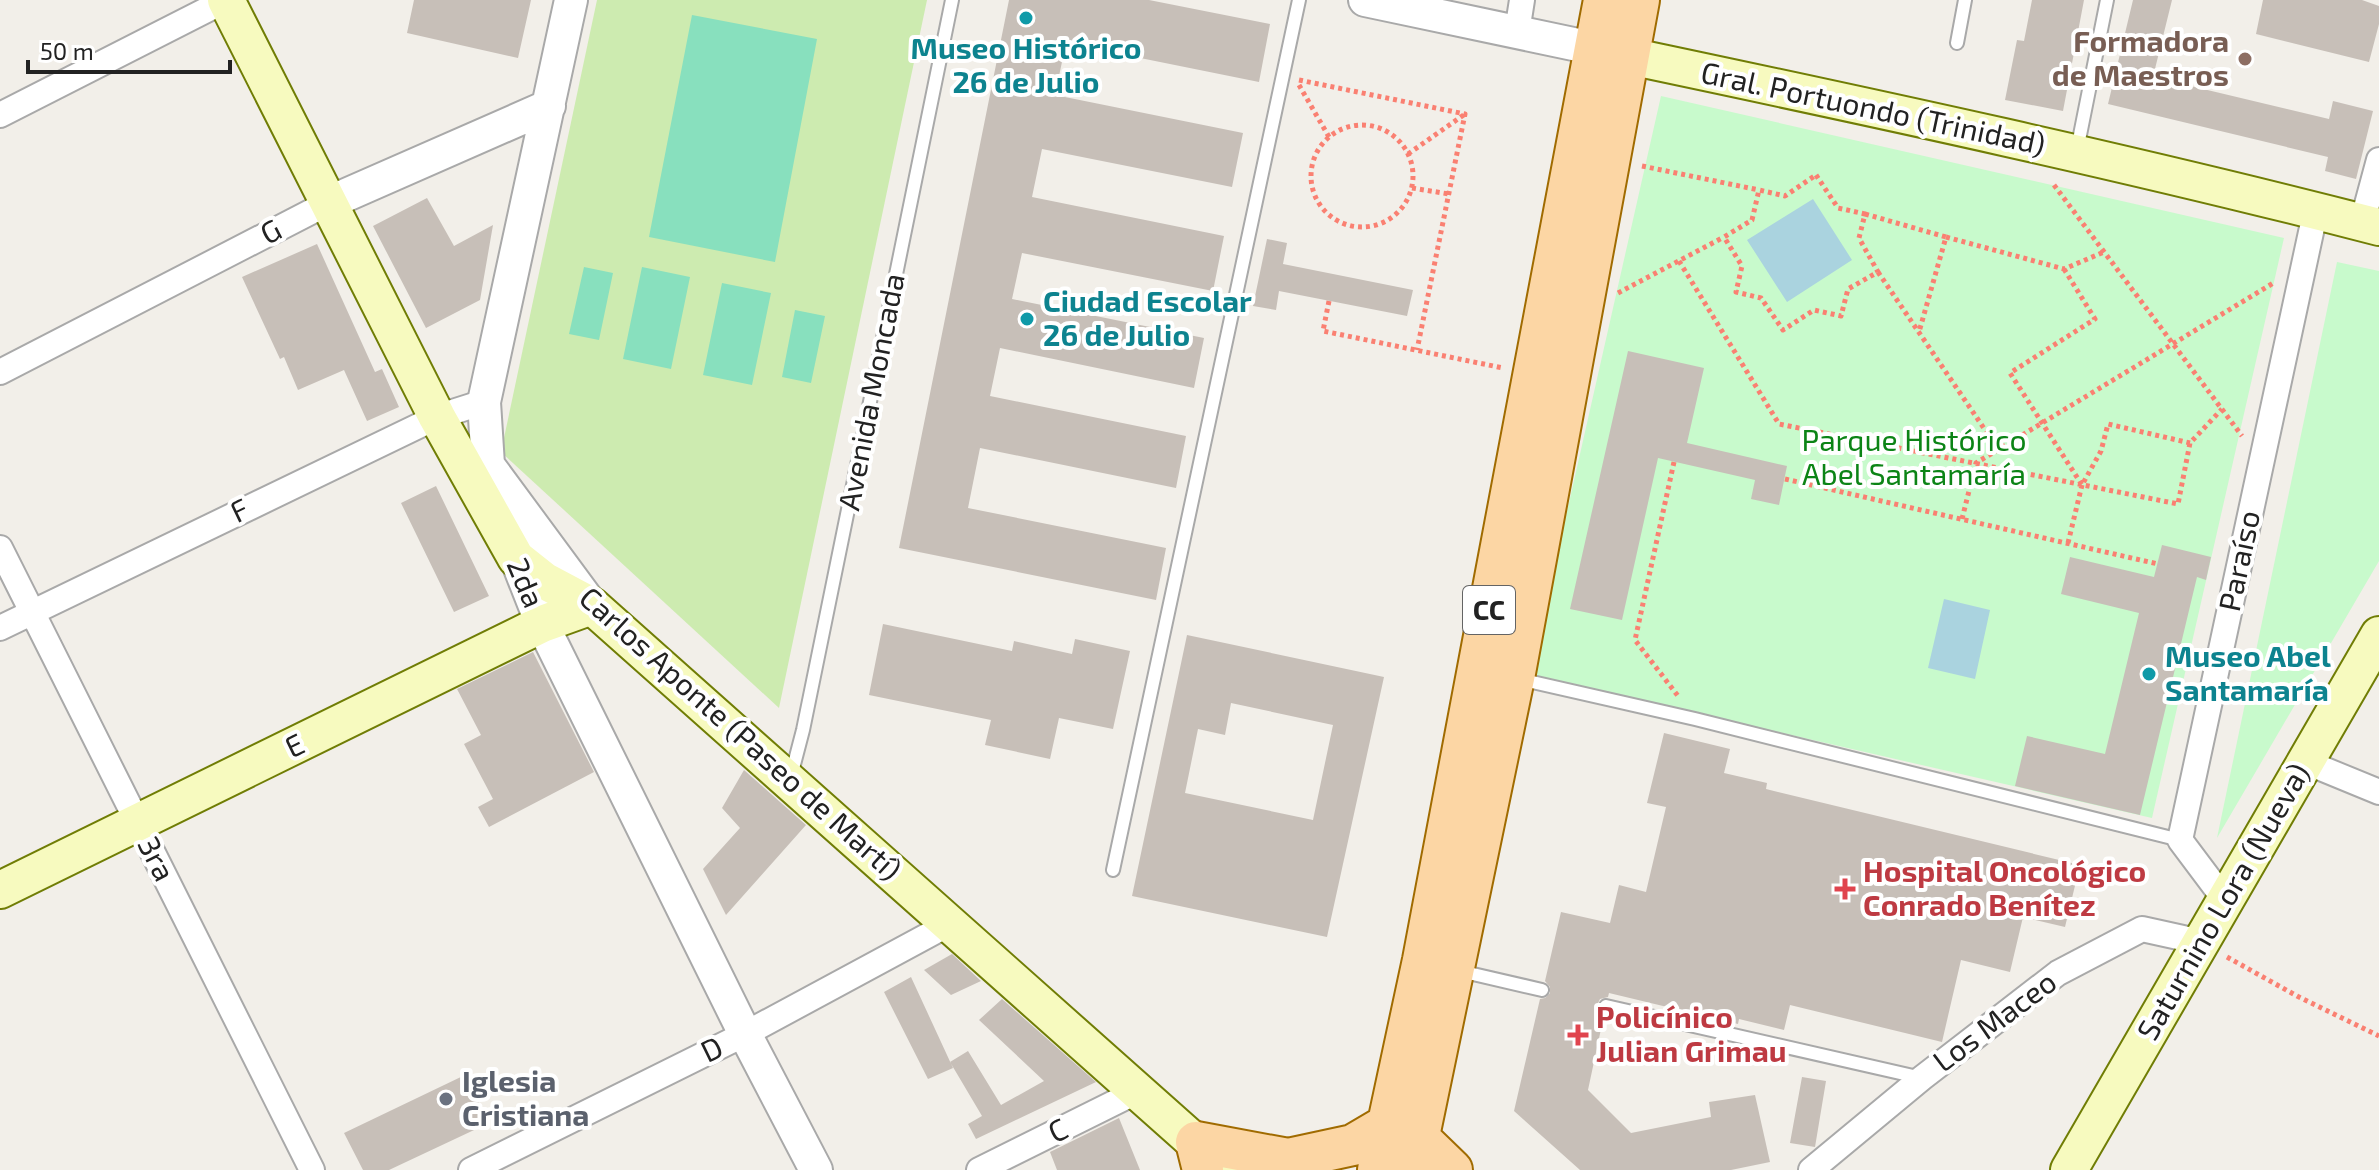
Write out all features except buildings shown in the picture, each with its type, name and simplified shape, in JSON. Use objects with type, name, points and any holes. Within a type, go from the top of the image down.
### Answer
[{"type":"main road","name":"2da","points":[[226,0],[437,417],[516,558]]},
{"type":"main road","name":"CC","points":[[1378,1170],[1406,1145],[1454,970],[1514,678],[1610,159],[1612,52],[1604,0]]},
{"type":"main road","name":"CC","points":[[1406,1145],[1423,960],[1534,375],[1612,52],[1639,0]]},
{"type":"main road","name":"Gral. Portuondo (Trinidad)","points":[[1612,52],[2076,153],[2316,209],[2371,225]]},
{"type":"main road","points":[[516,558],[545,581],[592,606]]},
{"type":"main road","name":"Carlos Aponte (Paseo de Martí)","points":[[592,606],[1136,1092],[1199,1156],[1226,1170]]},
{"type":"main road","name":"E","points":[[0,890],[542,624],[592,606]]},
{"type":"main road","name":"Saturnino Lora (Nueva)","points":[[2069,1170],[2379,635]]},
{"type":"main road","points":[[1199,1156],[1288,1159],[1353,1145],[1406,1145],[1452,1170]]},
{"type":"street","points":[[0,115],[226,0]]},
{"type":"street","name":"Carlos Aponte (Paseo de Martí)","points":[[571,0],[484,402],[488,465],[592,606]]},
{"type":"street","name":"Gral. Portuondo (Trinidad)","points":[[1365,0],[1612,52]]},
{"type":"street","points":[[1517,32],[1522,0]]},
{"type":"street","name":"G","points":[[0,372],[328,203],[549,106]]},
{"type":"street","points":[[2371,225],[2379,160]]},
{"type":"street","name":"Paraíso","points":[[2180,840],[2316,209]]},
{"type":"street","name":"F","points":[[0,628],[437,417],[484,402]]},
{"type":"street","name":"3ra","points":[[0,548],[312,1170]]},
{"type":"street","name":"2da","points":[[516,558],[542,624],[745,1034],[816,1170]]},
{"type":"street","points":[[2306,762],[2379,792]]},
{"type":"street","points":[[2180,840],[2225,900]]},
{"type":"street","name":"D","points":[[471,1170],[745,1034],[949,924]]},
{"type":"street","name":"Los Maceo","points":[[1811,1170],[1922,1078],[2058,973],[2142,929],[2201,942]]},
{"type":"street","name":"C","points":[[979,1170],[1136,1092]]},
{"type":"lane","name":"Avenida Moncada","points":[[789,783],[806,715],[952,0]]},
{"type":"lane","points":[[1113,870],[1299,0]]},
{"type":"lane","points":[[1957,43],[1965,0]]},
{"type":"lane","points":[[2076,153],[2107,0]]},
{"type":"lane","points":[[1514,678],[1695,719],[2180,840]]},
{"type":"lane","points":[[1454,970],[1542,990]]},
{"type":"lane","points":[[1606,1006],[1922,1078]]},
{"type":"path","points":[[1329,137],[1296,79],[1465,114]]},
{"type":"path","points":[[1417,350],[1465,114]]},
{"type":"path","points":[[1408,154],[1465,114]]},
{"type":"path","points":[[1357,125],[1387,131],[1400,141],[1408,154],[1413,176],[1406,203],[1395,215],[1381,224],[1350,226],[1335,220],[1323,209],[1314,195],[1310,179],[1318,149],[1329,137],[1342,128],[1357,125]]},
{"type":"path","points":[[1610,159],[1785,196],[1816,175],[1838,208],[2064,269],[2104,252]]},
{"type":"path","points":[[2054,185],[2262,462]]},
{"type":"path","points":[[1412,188],[1449,194]]},
{"type":"path","points":[[1586,285],[1616,294],[1724,237],[1752,220],[1759,190]]},
{"type":"path","points":[[1865,214],[1859,238],[1878,272],[1998,449]]},
{"type":"path","points":[[1724,237],[1742,266],[1736,292],[1761,298],[1783,330],[1814,310],[1841,316],[1848,289],[1878,272]]},
{"type":"path","points":[[1919,332],[1946,237]]},
{"type":"path","points":[[1679,261],[1779,424],[2178,504],[2190,443],[2222,409]]},
{"type":"path","points":[[1962,519],[1976,463],[2304,267]]},
{"type":"path","points":[[2064,269],[2095,319],[2010,373],[2082,485]]},
{"type":"path","points":[[1329,301],[1323,331],[1534,375]]},
{"type":"path","points":[[2068,543],[2082,485],[2101,451],[2108,424],[2190,443]]},
{"type":"path","points":[[1674,462],[1635,640],[1695,719]]},
{"type":"path","points":[[1785,479],[2158,564]]},
{"type":"path","points":[[2201,942],[2297,996],[2379,1036]]},
{"type":"green space","points":[[597,0],[927,0],[779,708],[501,452]]},
{"type":"green space","points":[[692,15],[817,39],[775,262],[649,237]]},
{"type":"green space","name":"Parque Histórico Abel Santamaría","points":[[1661,96],[2284,238],[2152,818],[1530,675]]},
{"type":"green space","points":[[2337,262],[2379,271],[2379,561],[2217,838]]},
{"type":"green space","points":[[584,267],[613,273],[599,340],[569,334]]},
{"type":"green space","points":[[642,267],[690,277],[671,369],[623,359]]},
{"type":"green space","points":[[722,283],[771,293],[752,385],[703,375]]},
{"type":"green space","points":[[795,310],[825,316],[811,383],[782,377]]},
{"type":"water","points":[[1813,199],[1852,260],[1787,302],[1747,240]]},
{"type":"water","points":[[1944,599],[1990,610],[1975,679],[1928,668]]},
{"type":"place","name":"Museo Histórico 26 de Julio","points":[[1026,18]]},
{"type":"place","name":"Formadora de Maestros","points":[[2245,59]]},
{"type":"place","name":"Ciudad Escolar 26 de Julio","points":[[1027,319]]},
{"type":"place","name":"Museo Abel Santamaría","points":[[2149,674]]},
{"type":"place","name":"Hospital Oncológico Conrado Benítez","points":[[1845,889]]},
{"type":"place","name":"Policínico Julian Grimau","points":[[1578,1035]]},
{"type":"place","name":"Iglesia Cristiana","points":[[446,1099]]}]
